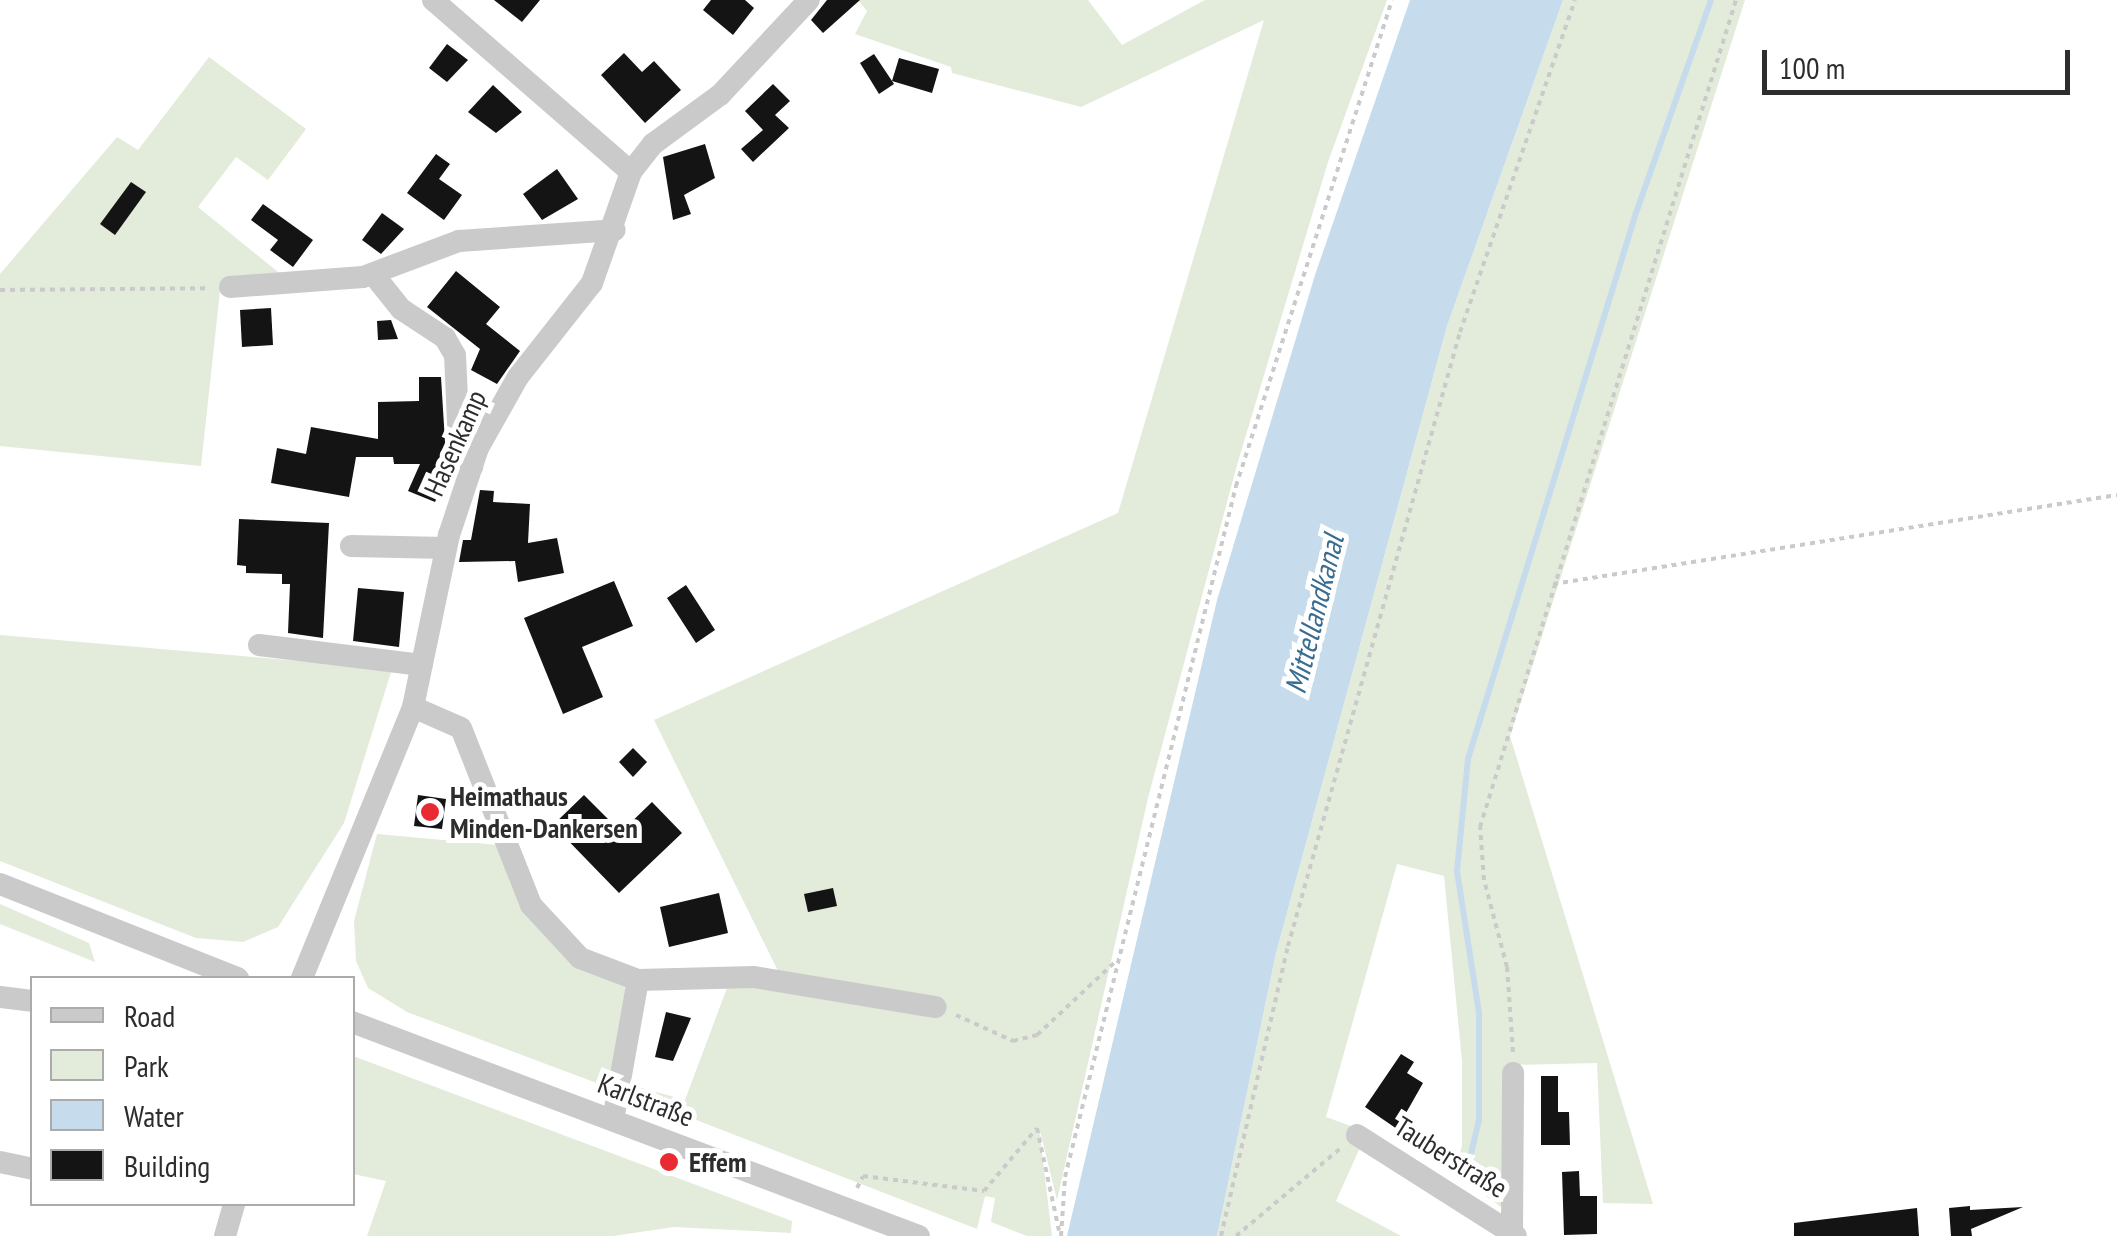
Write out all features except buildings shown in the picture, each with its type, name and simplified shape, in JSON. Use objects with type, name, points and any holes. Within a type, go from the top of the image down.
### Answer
[{"type":"street","points":[[433,0],[631,172]]},
{"type":"street","name":"Hasenkamp","points":[[303,976],[413,707],[446,548],[472,466],[518,377],[592,283],[615,230],[631,172],[654,144],[720,95],[809,0]]},
{"type":"street","points":[[230,288],[374,274],[459,241],[615,230]]},
{"type":"street","points":[[374,274],[401,308],[445,338],[454,355],[459,444],[472,466]]},
{"type":"street","points":[[351,546],[446,548]]},
{"type":"street","points":[[259,645],[422,665]]},
{"type":"street","points":[[413,707],[461,728],[514,870],[554,936],[595,966],[638,980],[754,977],[936,1007]]},
{"type":"street","points":[[0,884],[233,976]]},
{"type":"street","points":[[177,955],[196,976]]},
{"type":"street","points":[[613,1120],[638,980]]},
{"type":"street","points":[[0,997],[30,1000]]},
{"type":"street","name":"Karlstraße","points":[[355,1023],[919,1236]]},
{"type":"street","name":"Tauberstraße","points":[[1513,1073],[1514,1234]]},
{"type":"street","name":"Tauberstraße","points":[[1358,1135],[1514,1234]]},
{"type":"street","points":[[0,1162],[30,1169]]},
{"type":"street","points":[[226,1236],[234,1206]]},
{"type":"path","points":[[1060,1236],[1064,1177],[1236,486],[1392,0]]},
{"type":"path","points":[[1221,1236],[1288,946],[1460,332],[1575,0]]},
{"type":"path","points":[[1513,1073],[1514,1016],[1484,880],[1480,827],[1736,0]]},
{"type":"path","points":[[0,290],[230,288]]},
{"type":"path","points":[[1553,584],[2117,495]]},
{"type":"path","points":[[936,1007],[1013,1041],[1037,1034],[1116,962]]},
{"type":"path","points":[[858,1186],[863,1176],[984,1191],[1037,1128],[1060,1236]]},
{"type":"path","points":[[1236,1236],[1257,1212],[1358,1135]]},
{"type":"green space","points":[[858,0],[1088,0],[1122,45],[1205,0],[1387,0],[1328,162],[1237,465],[1148,798],[1057,1200],[1039,1127],[1052,1236],[1027,1236],[991,1222],[995,1198],[985,1196],[977,1229],[624,1092],[624,1083],[685,1100],[733,972],[778,971],[654,720],[1118,513],[1264,20],[1081,107],[952,73],[951,67],[855,34],[867,11]]},
{"type":"green space","points":[[1563,0],[1745,0],[1510,736],[1653,1204],[1603,1203],[1597,1063],[1509,1065],[1508,1212],[1454,1173],[1462,1146],[1462,1061],[1444,876],[1397,864],[1326,1117],[1367,1132],[1336,1201],[1401,1236],[1217,1236],[1276,953],[1447,326]]},
{"type":"green space","points":[[209,57],[306,129],[268,180],[236,157],[198,207],[294,285],[220,291],[201,466],[0,446],[0,274],[117,137],[138,150]]},
{"type":"green space","points":[[0,635],[392,669],[344,823],[278,927],[243,942],[196,938],[0,861]]},
{"type":"green space","points":[[377,834],[498,845],[523,904],[626,984],[610,1088],[407,1012],[368,988],[356,961],[354,921]]},
{"type":"green space","points":[[0,904],[89,943],[95,962],[0,924]]},
{"type":"green space","points":[[355,1057],[792,1221],[791,1233],[674,1227],[613,1236],[367,1236],[386,1181],[355,1174]]},
{"type":"water","name":"Mittellandkanal","points":[[1410,0],[1563,0],[1447,326],[1276,953],[1217,1236],[1067,1236],[1217,600],[1315,275]]},
{"type":"waterway","points":[[1467,1171],[1479,1120],[1479,1013],[1457,871],[1468,759],[1636,213],[1711,0]]},
{"type":"place","name":"Heimathaus Minden-Dankersen","points":[[430,812]]},
{"type":"place","name":"Effem","points":[[669,1162]]}]
